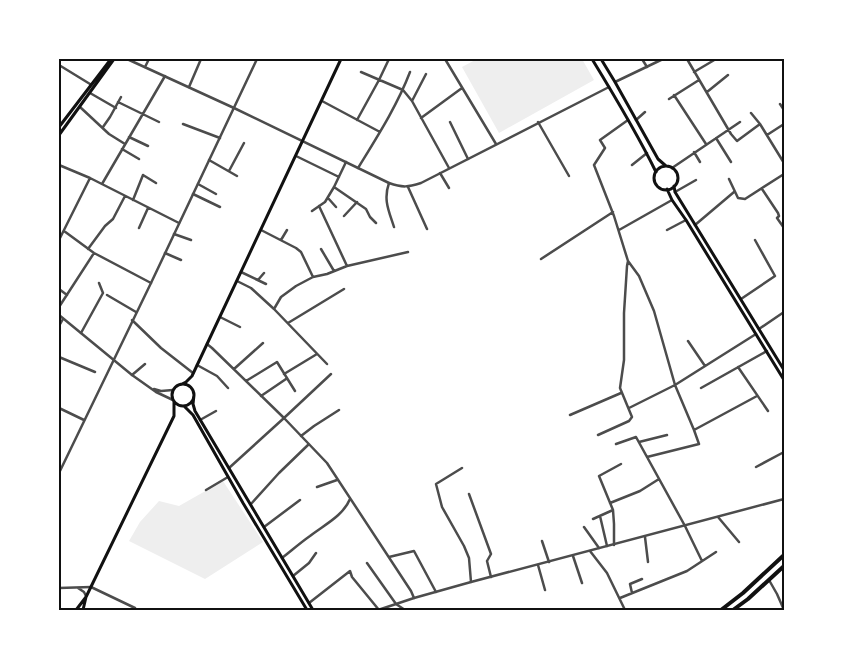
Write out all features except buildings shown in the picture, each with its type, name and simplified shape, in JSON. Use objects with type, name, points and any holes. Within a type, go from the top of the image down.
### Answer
[{"type":"main road","points":[[59,127],[90,84],[112,59]]},
{"type":"main road","points":[[59,135],[112,59]]},
{"type":"main road","points":[[174,416],[173,390],[178,385],[186,382],[192,375],[341,59]]},
{"type":"main road","points":[[592,59],[647,153],[656,172]]},
{"type":"main road","points":[[601,59],[658,158],[676,172],[678,179],[674,186],[667,189],[660,188],[654,178],[656,172],[666,166]]},
{"type":"main road","points":[[674,186],[675,192],[784,370]]},
{"type":"main road","points":[[667,189],[784,380]]},
{"type":"main road","points":[[192,375],[195,411],[313,610]]},
{"type":"main road","points":[[76,610],[86,597],[177,410],[192,401],[193,393],[188,386],[182,384]]},
{"type":"main road","points":[[174,401],[193,415],[307,610]]},
{"type":"main road","points":[[721,610],[743,593],[784,555]]},
{"type":"main road","points":[[733,610],[784,566]]},
{"type":"main road","points":[[83,610],[86,597]]},
{"type":"street","points":[[127,59],[389,183],[408,187],[440,173],[609,87]]},
{"type":"street","points":[[145,67],[149,59]]},
{"type":"street","points":[[189,87],[202,59]]},
{"type":"street","points":[[59,473],[257,59]]},
{"type":"street","points":[[357,120],[389,59]]},
{"type":"street","points":[[445,59],[496,144]]},
{"type":"street","points":[[642,59],[647,67]]},
{"type":"street","points":[[615,82],[664,59]]},
{"type":"street","points":[[687,59],[737,141],[760,124]]},
{"type":"street","points":[[694,72],[716,59]]},
{"type":"street","points":[[59,64],[90,84]]},
{"type":"street","points":[[361,72],[403,90],[412,101],[449,168]]},
{"type":"street","points":[[358,168],[403,90],[410,72]]},
{"type":"street","points":[[412,101],[426,74]]},
{"type":"street","points":[[707,92],[728,75]]},
{"type":"street","points":[[102,184],[165,76]]},
{"type":"street","points":[[669,99],[699,80]]},
{"type":"street","points":[[421,118],[462,88]]},
{"type":"street","points":[[90,93],[116,108]]},
{"type":"street","points":[[674,95],[706,144]]},
{"type":"street","points":[[103,127],[121,97]]},
{"type":"street","points":[[322,101],[380,132]]},
{"type":"street","points":[[118,102],[159,122]]},
{"type":"street","points":[[780,104],[784,110]]},
{"type":"street","points":[[80,107],[109,134],[125,144]]},
{"type":"street","points":[[636,120],[645,112]]},
{"type":"street","points":[[751,113],[784,163]]},
{"type":"street","points":[[628,120],[600,140],[605,148],[594,165],[613,212],[628,261],[639,276],[654,311],[675,385],[699,444],[647,457]]},
{"type":"street","points":[[450,122],[468,158]]},
{"type":"street","points":[[538,122],[569,176]]},
{"type":"street","points":[[672,168],[740,122]]},
{"type":"street","points":[[183,124],[220,138]]},
{"type":"street","points":[[767,135],[784,125]]},
{"type":"street","points":[[129,137],[148,146]]},
{"type":"street","points":[[716,138],[731,162]]},
{"type":"street","points":[[229,171],[244,143]]},
{"type":"street","points":[[122,149],[139,159]]},
{"type":"street","points":[[694,152],[700,162]]},
{"type":"street","points":[[632,166],[647,153]]},
{"type":"street","points":[[296,156],[339,177]]},
{"type":"street","points":[[209,160],[237,176]]},
{"type":"street","points":[[312,211],[326,202],[346,162]]},
{"type":"street","points":[[59,166],[90,178],[179,224]]},
{"type":"street","points":[[440,173],[449,188]]},
{"type":"street","points":[[133,200],[143,175],[156,183]]},
{"type":"street","points":[[729,179],[738,198],[745,199],[784,175]]},
{"type":"street","points":[[59,240],[90,178]]},
{"type":"street","points":[[675,192],[696,180]]},
{"type":"street","points":[[389,183],[386,193],[387,205],[394,227]]},
{"type":"street","points":[[198,184],[216,194]]},
{"type":"street","points":[[334,187],[366,209],[376,223]]},
{"type":"street","points":[[408,187],[427,229]]},
{"type":"street","points":[[762,189],[778,214],[777,218],[784,228]]},
{"type":"street","points":[[695,225],[735,192]]},
{"type":"street","points":[[193,194],[220,207]]},
{"type":"street","points":[[88,248],[113,219],[125,196]]},
{"type":"street","points":[[328,198],[336,207]]},
{"type":"street","points":[[619,230],[672,200]]},
{"type":"street","points":[[344,216],[357,202]]},
{"type":"street","points":[[319,206],[347,266]]},
{"type":"street","points":[[139,228],[148,208]]},
{"type":"street","points":[[541,259],[613,212]]},
{"type":"street","points":[[667,230],[686,220]]},
{"type":"street","points":[[64,230],[94,252],[151,283]]},
{"type":"street","points":[[261,230],[301,252],[313,277]]},
{"type":"street","points":[[281,240],[287,230]]},
{"type":"street","points":[[174,234],[191,240]]},
{"type":"street","points":[[741,299],[775,276],[756,240]]},
{"type":"street","points":[[321,250],[334,271]]},
{"type":"street","points":[[59,307],[94,252]]},
{"type":"street","points":[[274,309],[281,297],[313,277],[347,266],[408,252]]},
{"type":"street","points":[[165,253],[181,260]]},
{"type":"street","points":[[598,435],[629,422],[632,417],[620,388],[624,360],[624,313],[628,261]]},
{"type":"street","points":[[241,272],[266,284]]},
{"type":"street","points":[[258,280],[264,273]]},
{"type":"street","points":[[237,281],[251,288],[274,309],[327,364]]},
{"type":"street","points":[[81,333],[103,293],[99,283]]},
{"type":"street","points":[[59,289],[67,295]]},
{"type":"street","points":[[288,323],[344,290]]},
{"type":"street","points":[[106,295],[136,312]]},
{"type":"street","points":[[759,329],[784,313]]},
{"type":"street","points":[[59,315],[132,375],[174,401]]},
{"type":"street","points":[[220,317],[240,327]]},
{"type":"street","points":[[59,326],[64,319]]},
{"type":"street","points":[[132,320],[192,375]]},
{"type":"street","points":[[629,408],[675,385],[756,334]]},
{"type":"street","points":[[688,341],[705,366]]},
{"type":"street","points":[[234,369],[263,343]]},
{"type":"street","points":[[207,344],[284,418],[327,464],[414,598]]},
{"type":"street","points":[[701,388],[767,351]]},
{"type":"street","points":[[284,374],[317,354]]},
{"type":"street","points":[[59,357],[95,372]]},
{"type":"street","points":[[246,381],[278,362],[286,379],[295,391]]},
{"type":"street","points":[[132,375],[145,364]]},
{"type":"street","points":[[197,365],[217,376],[228,388]]},
{"type":"street","points":[[738,367],[768,411]]},
{"type":"street","points":[[229,468],[331,374]]},
{"type":"street","points":[[261,396],[286,379]]},
{"type":"street","points":[[153,389],[173,390]]},
{"type":"street","points":[[570,415],[621,393]]},
{"type":"street","points":[[694,430],[757,396]]},
{"type":"street","points":[[59,408],[84,420]]},
{"type":"street","points":[[302,436],[339,410]]},
{"type":"street","points":[[200,420],[216,411]]},
{"type":"street","points":[[639,442],[667,434]]},
{"type":"street","points":[[616,444],[636,437],[702,561]]},
{"type":"street","points":[[250,504],[309,444]]},
{"type":"street","points":[[756,467],[784,452]]},
{"type":"street","points":[[614,545],[613,510],[599,476],[622,464]]},
{"type":"street","points":[[462,468],[436,484],[442,507],[469,558],[471,582]]},
{"type":"street","points":[[206,490],[228,477]]},
{"type":"street","points":[[610,503],[640,490],[659,479]]},
{"type":"street","points":[[317,487],[338,480]]},
{"type":"street","points":[[469,494],[491,554],[487,561],[491,577]]},
{"type":"street","points":[[282,558],[341,513],[347,506],[350,498]]},
{"type":"street","points":[[309,603],[350,571],[352,577],[379,610],[471,582],[784,499]]},
{"type":"street","points":[[264,527],[300,500]]},
{"type":"street","points":[[593,519],[613,510]]},
{"type":"street","points":[[600,516],[607,547]]},
{"type":"street","points":[[718,517],[739,542]]},
{"type":"street","points":[[584,527],[600,549]]},
{"type":"street","points":[[645,536],[648,562]]},
{"type":"street","points":[[542,541],[549,562]]},
{"type":"street","points":[[389,557],[414,551],[436,592]]},
{"type":"street","points":[[590,551],[607,573],[625,610]]},
{"type":"street","points":[[620,598],[687,571],[716,552]]},
{"type":"street","points":[[293,576],[310,563],[316,553]]},
{"type":"street","points":[[572,556],[582,583]]},
{"type":"street","points":[[367,562],[396,604],[405,610]]},
{"type":"street","points":[[538,565],[545,590]]},
{"type":"street","points":[[632,593],[630,584],[642,579]]},
{"type":"street","points":[[769,580],[784,610]]},
{"type":"street","points":[[76,587],[84,592],[86,597]]},
{"type":"street","points":[[59,588],[91,587],[135,608]]},
{"type":"shaded area","points":[[477,59],[582,59],[594,80],[499,133],[462,67]]},
{"type":"shaded area","points":[[223,481],[263,542],[205,579],[129,541],[140,522],[159,501],[179,506]]}]
